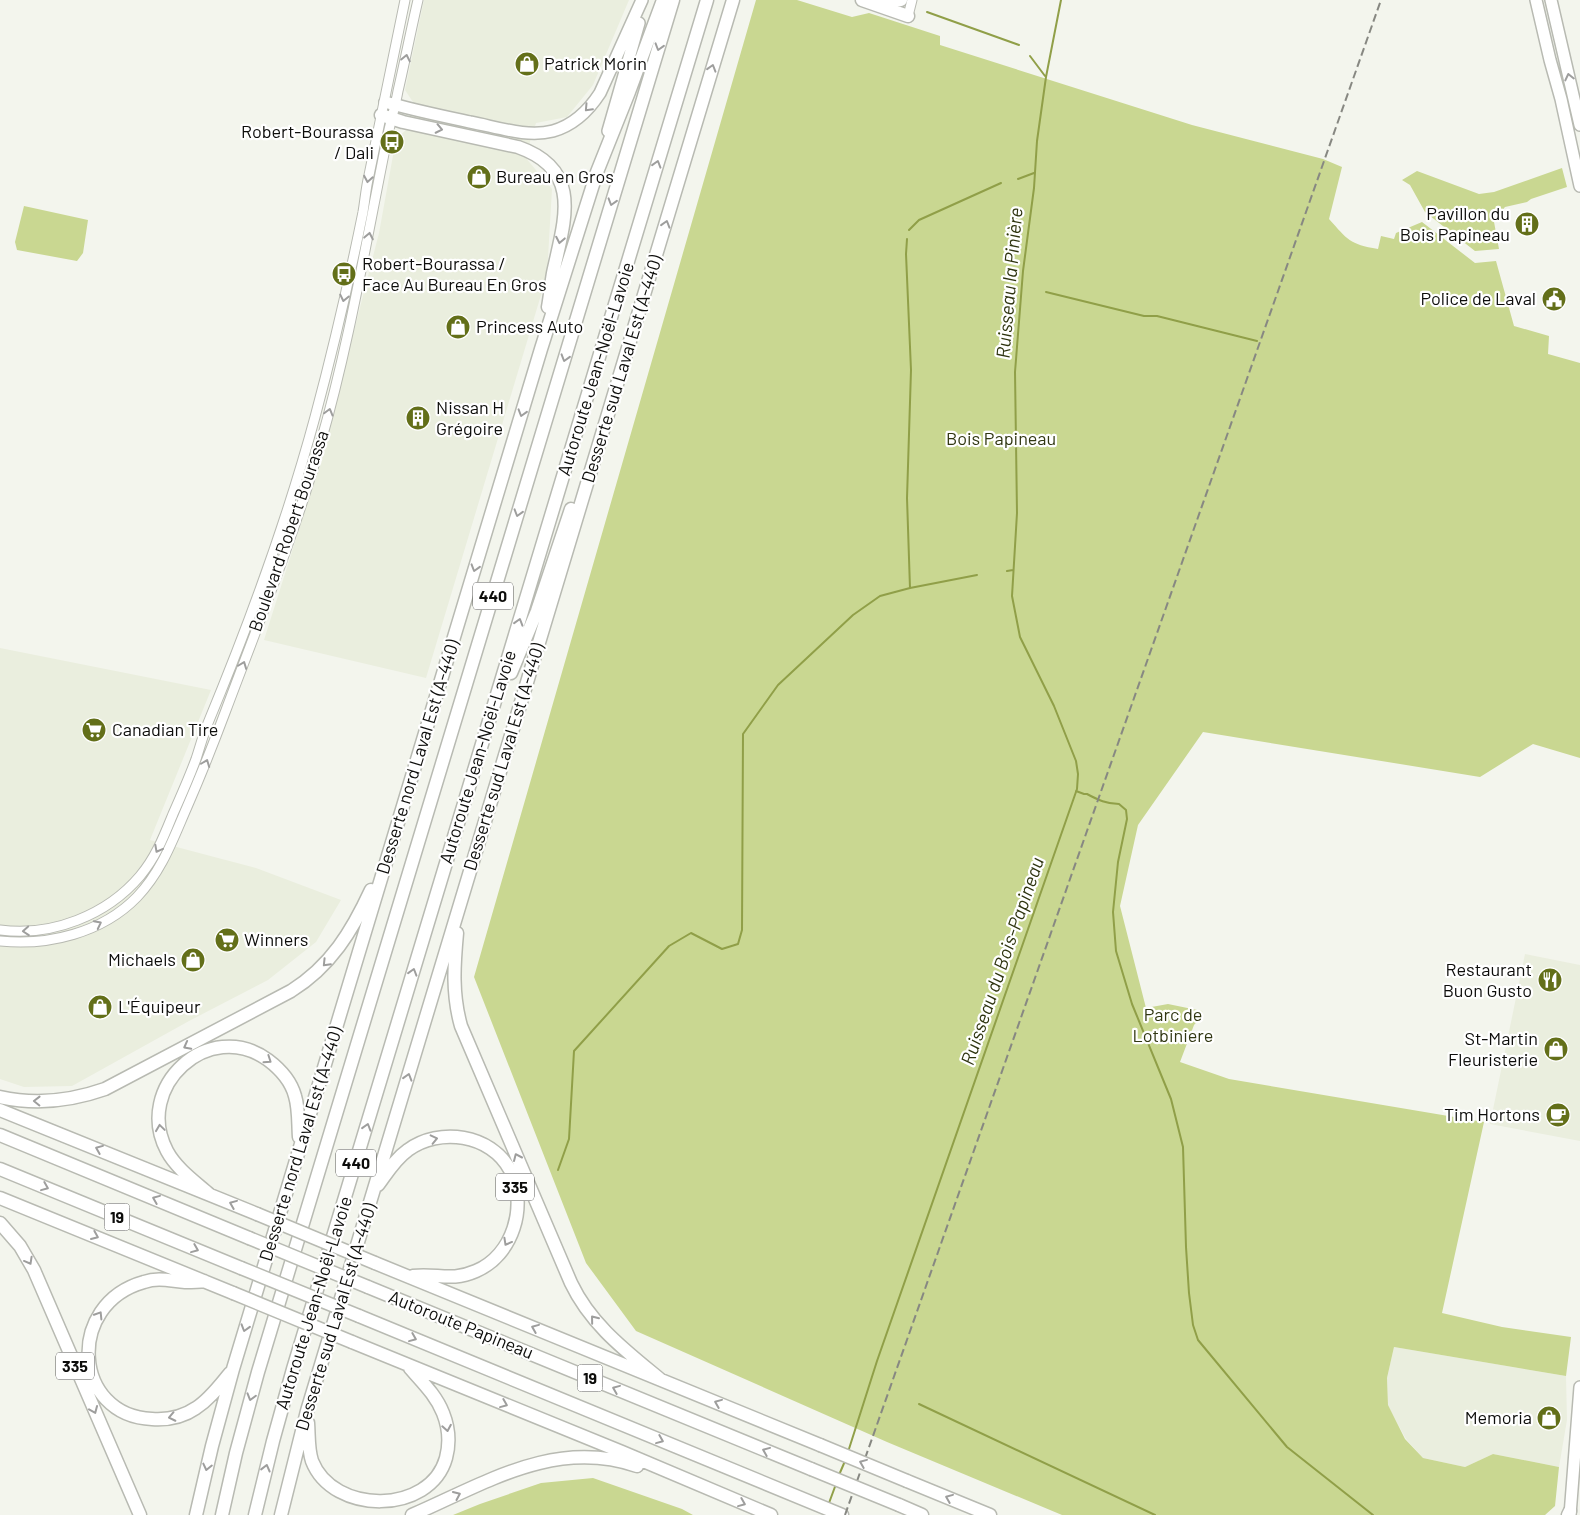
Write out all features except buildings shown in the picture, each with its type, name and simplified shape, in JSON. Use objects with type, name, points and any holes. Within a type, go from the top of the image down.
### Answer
[{"type":"highway","points":[[597,172],[663,0]]},
{"type":"highway","name":"Autoroute Jean-Noël-Lavoie","points":[[222,1515],[248,1408],[288,1271],[673,0]]},
{"type":"highway","name":"Autoroute Jean-Noël-Lavoie","points":[[255,1515],[282,1406],[707,0]]},
{"type":"highway","name":"Desserte sud Laval Est (A-440)","points":[[281,1515],[307,1411],[733,0]]},
{"type":"highway","points":[[862,0],[908,16]]},
{"type":"highway","points":[[878,6],[901,0]]},
{"type":"highway","points":[[386,117],[518,147],[540,156],[555,172],[563,192],[564,213],[541,349]]},
{"type":"highway","name":"Desserte nord Laval Est (A-440)","points":[[196,1515],[233,1369],[541,349],[597,172]]},
{"type":"highway","points":[[485,735],[537,611],[570,512],[593,464]]},
{"type":"highway","points":[[0,1097],[43,1102],[76,1098],[97,1092],[143,1070],[299,986],[322,967],[346,938],[360,914],[390,851]]},
{"type":"highway","points":[[458,909],[454,975],[455,996],[461,1026],[474,1060],[581,1302],[594,1320],[613,1340],[661,1380]]},
{"type":"highway","points":[[209,1194],[177,1165],[170,1156],[162,1140],[159,1124],[160,1102],[166,1085],[180,1067],[197,1055],[217,1048],[238,1048],[265,1058],[277,1067],[288,1080],[295,1096],[300,1147]]},
{"type":"highway","name":"335","points":[[0,1110],[408,1276],[424,1274],[445,1278],[479,1270],[496,1258],[509,1241],[516,1220],[517,1197],[512,1175],[501,1158],[483,1144],[464,1138],[442,1137],[423,1142],[406,1151],[373,1191]]},
{"type":"highway","name":"Autoroute Papineau","points":[[0,1135],[922,1515]]},
{"type":"highway","name":"Autoroute Papineau","points":[[0,1168],[842,1515]]},
{"type":"highway","points":[[0,1198],[51,1217],[204,1282],[622,1452],[771,1515]]},
{"type":"highway","name":"335","points":[[0,1222],[20,1246],[34,1270],[140,1515]]},
{"type":"highway","points":[[408,1276],[990,1515]]},
{"type":"highway","points":[[204,1282],[152,1280],[137,1284],[118,1295],[106,1304],[92,1327],[88,1351],[89,1367],[99,1389],[116,1407],[139,1418],[161,1420],[184,1415],[196,1408],[213,1393],[233,1369]]},
{"type":"highway","points":[[307,1411],[311,1457],[316,1471],[330,1490],[348,1504],[371,1510],[390,1510],[411,1504],[429,1491],[438,1478],[447,1456],[448,1438],[443,1414],[435,1397],[406,1364]]},
{"type":"highway","points":[[412,1515],[521,1468],[547,1460],[568,1457],[596,1457],[618,1460],[712,1491]]},
{"type":"main road","points":[[390,104],[526,133],[548,132],[564,127],[583,114],[600,93],[644,0]]},
{"type":"main road","name":"Desserte nord Laval Est (A-440)","points":[[597,172],[644,0]]},
{"type":"main road","points":[[1536,0],[1561,99],[1580,186]]},
{"type":"main road","points":[[1551,0],[1580,124]]},
{"type":"main road","points":[[1569,1514],[1580,1387]]},
{"type":"street","name":"Boulevard Robert Bourassa","points":[[390,104],[405,0]]},
{"type":"street","name":"Boulevard Robert Bourassa","points":[[0,930],[25,931],[53,928],[95,912],[133,884],[146,869],[160,845],[186,784],[231,667],[298,476],[336,334],[386,117],[418,0]]},
{"type":"street","points":[[908,16],[912,0]]},
{"type":"street","name":"Boulevard Robert Bourassa","points":[[0,941],[21,943],[54,940],[81,932],[102,922],[138,896],[172,845],[200,779],[274,585],[319,448],[350,327],[386,117]]},
{"type":"shaded area","points":[[424,0],[629,0],[593,85],[567,117],[536,123],[525,157],[552,189],[547,275],[426,678],[264,640],[321,460],[379,233],[396,139],[406,130],[413,102],[405,90]]},
{"type":"shaded area","points":[[0,648],[211,690],[150,840],[256,868],[341,900],[316,942],[268,980],[189,1021],[72,1086],[24,1087],[0,1079]]},
{"type":"shaded area","points":[[1525,954],[1580,965],[1580,1141],[1490,1124]]},
{"type":"shaded area","points":[[1394,1347],[1566,1376],[1567,1420],[1559,1467],[1493,1454],[1465,1467],[1423,1458],[1406,1439],[1388,1406],[1387,1378]]},
{"type":"green space","name":"Bois Papineau","points":[[756,0],[797,0],[852,17],[869,13],[940,36],[940,45],[1192,125],[1323,159],[1342,167],[1329,219],[1345,236],[1355,243],[1378,249],[1381,236],[1394,239],[1396,233],[1422,222],[1475,263],[1496,261],[1514,326],[1549,336],[1548,354],[1580,363],[1580,758],[1533,744],[1480,777],[1203,732],[1138,825],[1120,906],[1146,1008],[1168,1004],[1202,1011],[1203,1015],[1194,1025],[1180,1062],[1229,1079],[1484,1122],[1442,1313],[1502,1327],[1571,1337],[1566,1376],[1394,1347],[1387,1378],[1388,1405],[1405,1439],[1423,1458],[1465,1467],[1493,1454],[1559,1467],[1555,1506],[1545,1515],[1062,1515],[887,1442],[636,1331],[586,1263],[474,977]]},
{"type":"green space","points":[[1562,168],[1567,187],[1527,202],[1505,207],[1499,214],[1492,211],[1499,249],[1475,251],[1425,212],[1410,185],[1402,180],[1417,171],[1479,194],[1494,192]]},
{"type":"green space","points":[[24,206],[88,220],[83,253],[77,261],[17,250],[15,242]]},
{"type":"green space","points":[[593,1478],[682,1509],[693,1515],[453,1515],[541,1483]]},
{"type":"waterway","name":"Ruisseau du Bois-Papineau","points":[[848,1452],[877,1361],[1077,789],[1078,774],[1076,761],[1054,706],[1020,637],[1012,596],[1017,513],[1015,372],[1023,271],[1034,188],[1037,141],[1046,77],[1061,0]]},
{"type":"waterway","points":[[927,12],[1019,45]]},
{"type":"waterway","points":[[1030,56],[1045,76]]},
{"type":"waterway","points":[[1018,179],[1034,173]]},
{"type":"waterway","points":[[909,230],[919,220],[1001,183]]},
{"type":"waterway","points":[[907,239],[911,370],[907,498],[910,588]]},
{"type":"waterway","points":[[1046,292],[1144,316],[1157,316],[1257,341]]},
{"type":"waterway","name":"Ruisseau du Bois-Papineau","points":[[1007,571],[1013,570]]},
{"type":"waterway","points":[[558,1170],[569,1139],[574,1051],[669,946],[691,933],[722,949],[738,944],[742,930],[743,734],[778,685],[853,615],[880,596],[977,575]]},
{"type":"waterway","points":[[1076,791],[1103,801],[1119,804],[1126,810],[1127,819],[1118,862],[1113,912],[1116,951],[1132,1004],[1171,1099],[1183,1147],[1189,1293],[1193,1325],[1198,1340],[1287,1447],[1373,1515]]},
{"type":"waterway","points":[[919,1404],[1155,1515]]},
{"type":"waterway","points":[[839,1475],[845,1461]]},
{"type":"waterway","points":[[829,1503],[836,1484]]},
{"type":"railway","points":[[845,1515],[1381,0]]},
{"type":"place","name":"Patrick Morin","points":[[527,64]]},
{"type":"place","name":"Robert-Bourassa / Dali","points":[[392,142]]},
{"type":"place","name":"Bureau en Gros","points":[[479,177]]},
{"type":"place","name":"Pavillon du Bois Papineau","points":[[1527,224]]},
{"type":"place","name":"Robert-Bourassa / Face Au Bureau En Gros","points":[[344,274]]},
{"type":"place","name":"Police de Laval","points":[[1554,299]]},
{"type":"place","name":"Princess Auto","points":[[458,327]]},
{"type":"place","name":"Nissan H Grégoire","points":[[418,418]]},
{"type":"place","name":"Canadian Tire","points":[[94,730]]},
{"type":"place","name":"Winners","points":[[227,940]]},
{"type":"place","name":"Michaels","points":[[193,960]]},
{"type":"place","name":"Restaurant Buon Gusto","points":[[1550,980]]},
{"type":"place","name":"L'Équipeur","points":[[100,1007]]},
{"type":"place","name":"St-Martin Fleuristerie","points":[[1556,1049]]},
{"type":"place","name":"Tim Hortons","points":[[1558,1115]]},
{"type":"place","name":"Memoria","points":[[1549,1418]]},
{"type":"water label","name":"Ruisseau la Pinière","points":[[1009,283]]},
{"type":"park label","name":"Parc de Lotbiniere","points":[[1173,1025]]}]
